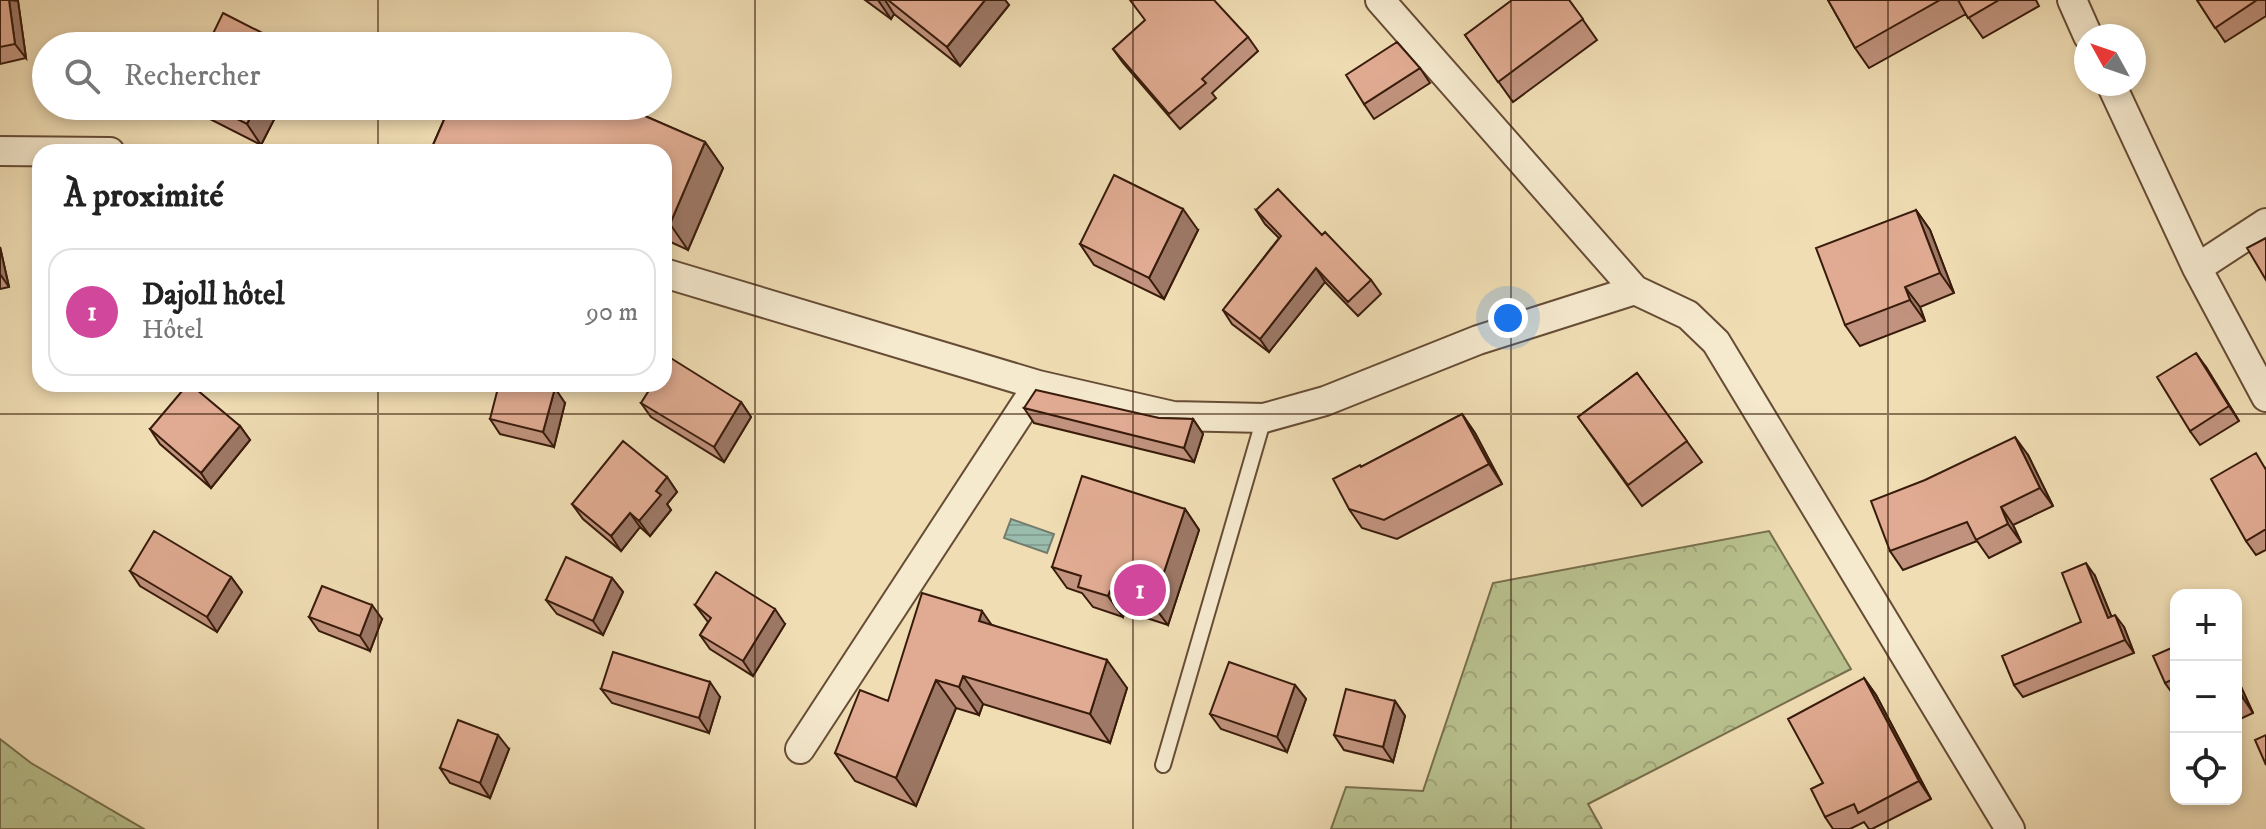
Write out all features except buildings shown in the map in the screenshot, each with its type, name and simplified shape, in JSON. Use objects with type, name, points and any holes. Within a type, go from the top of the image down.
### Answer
[{"type":"street","points":[[1380,0],[1635,290],[1688,315],[1716,342],[2010,829]]},
{"type":"street","points":[[2072,0],[2083,24]]},
{"type":"street","points":[[2117,96],[2197,268],[2266,397]]},
{"type":"street","points":[[0,151],[32,151]]},
{"type":"street","points":[[2197,268],[2266,223]]},
{"type":"street","points":[[672,275],[1038,385],[1173,416],[1264,418],[1325,401],[1478,340],[1635,290]]},
{"type":"street","points":[[800,749],[1038,385]]},
{"type":"lane","points":[[1163,765],[1264,418]]},
{"type":"green space","points":[[1769,531],[1851,669],[1588,804],[1602,829],[1331,829],[1346,787],[1423,791],[1493,583]]},
{"type":"green space","points":[[0,739],[31,763],[144,829],[0,829]]},
{"type":"shaded area","points":[[1011,519],[1054,534],[1047,553],[1004,538]]},
{"type":"place","name":"Dajoll hôtel","points":[[1140,590]]}]
